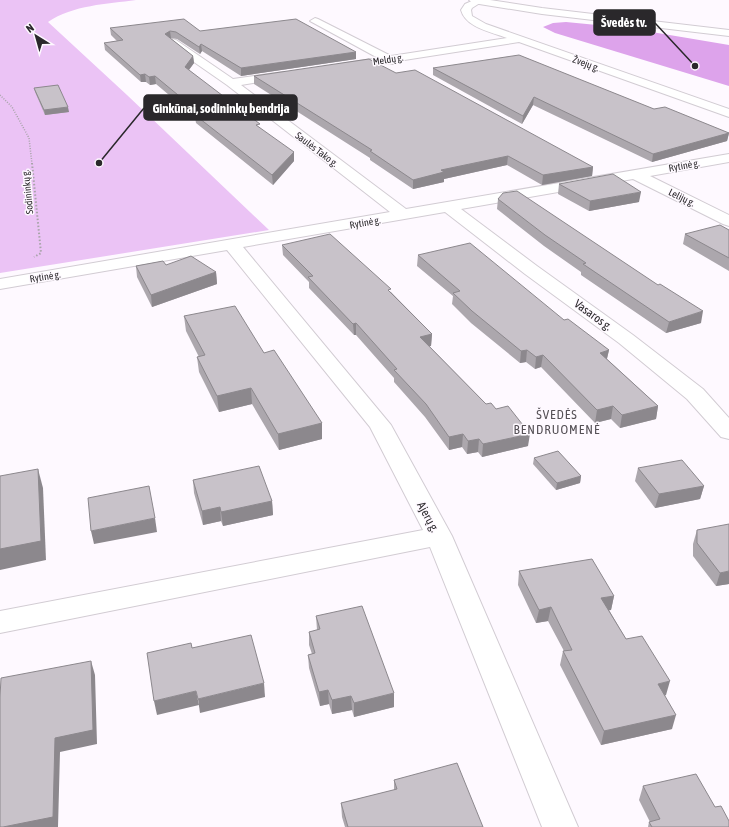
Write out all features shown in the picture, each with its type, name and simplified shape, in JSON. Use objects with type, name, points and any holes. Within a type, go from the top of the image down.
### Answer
[{"type":"street","points":[[476,1],[548,12],[729,33]]},
{"type":"street","name":"Žvejų g.","points":[[476,1],[468,6],[466,10],[468,17],[483,26],[729,113]]},
{"type":"street","points":[[315,21],[410,70]]},
{"type":"street","name":"Meldų g.","points":[[337,67],[521,39]]},
{"type":"street","points":[[172,42],[231,83],[292,74]]},
{"type":"street","name":"Saulės Tako g.","points":[[231,83],[404,215]]},
{"type":"street","name":"Rytinė g.","points":[[0,284],[449,207],[603,174],[635,174],[729,158]]},
{"type":"street","name":"Lelijų g.","points":[[635,174],[729,221]]},
{"type":"street","name":"Vasaros g.","points":[[449,207],[531,270],[626,339],[690,389],[729,432]]},
{"type":"street","name":"Ajerų g.","points":[[232,245],[380,425],[439,536],[560,827]]},
{"type":"street","points":[[0,622],[439,536]]},
{"type":"path","name":"Sodininkų g.","points":[[0,95],[12,107],[28,138],[41,253],[29,259]]},
{"type":"shaded area","points":[[0,0],[136,0],[90,6],[68,12],[48,22],[269,230],[0,273]]},
{"type":"shaded area","points":[[566,22],[628,28],[729,45],[729,86],[555,33],[543,27],[553,23]]},
{"type":"building","points":[[184,19],[200,31],[296,19],[356,52],[241,68],[201,44],[199,47],[176,32],[170,31],[165,34],[193,56],[185,67],[260,124],[256,125],[294,152],[272,175],[195,115],[201,114],[155,76],[149,77],[145,74],[140,75],[104,43],[123,40],[110,28]]},
{"type":"building","points":[[519,55],[654,109],[665,107],[729,133],[653,154],[534,97],[523,116],[433,68]]},
{"type":"building","points":[[369,59],[396,73],[415,70],[593,167],[543,175],[508,156],[441,170],[444,172],[413,180],[370,151],[372,150],[254,76]]},
{"type":"building","points":[[58,85],[68,107],[44,110],[34,88]]},
{"type":"building","points":[[613,174],[641,192],[590,201],[559,184]]},
{"type":"building","points":[[517,191],[658,285],[660,284],[703,311],[669,322],[583,264],[586,263],[545,235],[498,199],[503,193]]},
{"type":"building","points":[[720,225],[729,230],[729,258],[685,234]]},
{"type":"building","points":[[330,234],[391,289],[388,290],[432,334],[420,337],[486,404],[491,403],[496,409],[508,406],[530,434],[483,444],[479,439],[468,441],[463,434],[449,437],[426,404],[394,370],[397,369],[356,323],[353,324],[308,277],[313,276],[282,245]]},
{"type":"building","points":[[470,243],[564,320],[568,319],[609,350],[600,353],[658,406],[622,415],[613,406],[597,410],[543,355],[536,357],[527,350],[521,351],[472,311],[453,293],[460,291],[418,255]]},
{"type":"building","points":[[191,256],[216,272],[151,295],[136,266],[163,261],[166,265]]},
{"type":"building","points":[[235,306],[264,353],[274,350],[322,423],[278,434],[251,388],[217,396],[197,357],[205,355],[184,316]]},
{"type":"building","points":[[558,451],[581,476],[557,483],[534,458]]},
{"type":"building","points":[[682,460],[704,486],[659,494],[638,468]]},
{"type":"building","points":[[259,466],[272,501],[221,512],[220,507],[202,511],[193,480]]},
{"type":"building","points":[[38,469],[41,541],[0,549],[0,476]]},
{"type":"building","points":[[149,486],[155,518],[91,531],[88,498]]},
{"type":"building","points":[[729,524],[729,571],[720,573],[697,543],[697,530]]},
{"type":"building","points":[[592,559],[614,596],[601,598],[626,639],[642,636],[670,681],[658,684],[676,715],[604,731],[563,651],[572,650],[551,607],[539,610],[519,571]]},
{"type":"building","points":[[362,606],[394,693],[354,703],[351,696],[332,700],[328,690],[319,692],[308,655],[315,653],[309,632],[320,629],[316,616]]},
{"type":"building","points":[[251,635],[264,683],[198,699],[196,691],[154,701],[147,653],[191,643],[192,648]]},
{"type":"building","points":[[91,661],[93,730],[55,738],[53,817],[0,827],[1,678]]},
{"type":"building","points":[[457,763],[483,827],[348,827],[341,803],[397,789],[394,780]]},
{"type":"building","points":[[696,774],[715,807],[721,806],[729,821],[729,827],[652,827],[649,822],[660,819],[643,786]]},
{"type":"place","name":"Švedės tv.","points":[[695,66]]},
{"type":"place","name":"Ginkūnai, sodininkų bendrija","points":[[99,163]]},
{"type":"district","name":"ŠVEDĖS BENDRUOMENĖ","points":[[557,422]]}]
